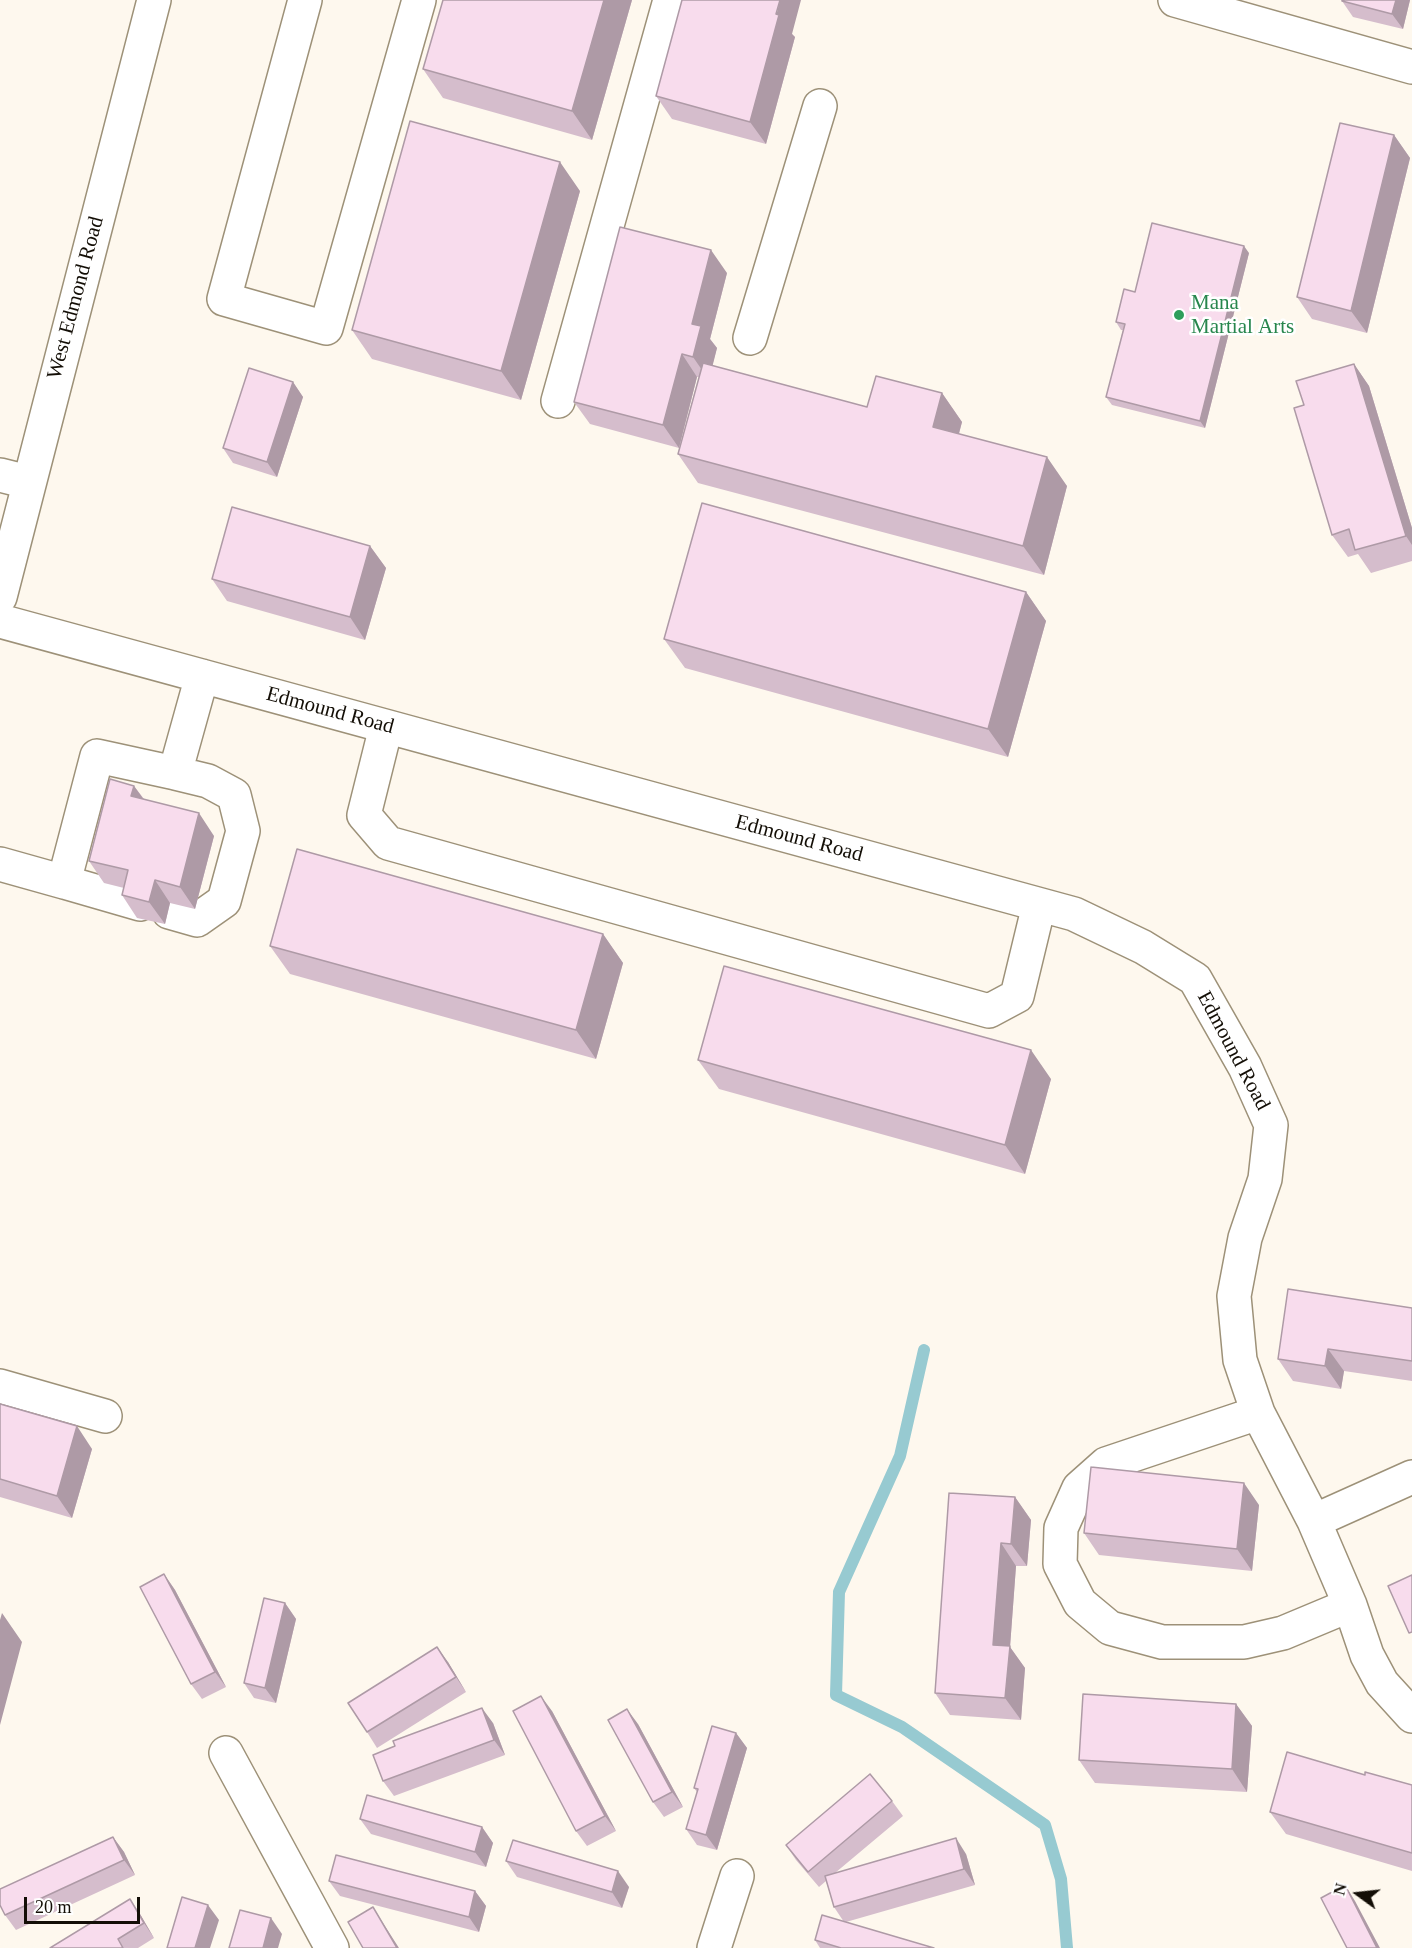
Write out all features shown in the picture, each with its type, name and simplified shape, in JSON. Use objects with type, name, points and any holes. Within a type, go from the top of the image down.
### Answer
[{"type":"street","name":"West Edmond Road","points":[[0,597],[14,479],[154,0]]},
{"type":"street","points":[[304,0],[224,299],[326,328],[419,0]]},
{"type":"street","points":[[558,401],[670,0]]},
{"type":"street","points":[[1174,0],[1412,67]]},
{"type":"street","points":[[750,338],[820,106]]},
{"type":"street","name":"Edmound Road","points":[[0,621],[1074,914],[1143,947],[1195,979],[1245,1067],[1271,1125],[1265,1179],[1245,1238],[1234,1296],[1240,1360],[1258,1413],[1314,1521],[1350,1605],[1367,1655],[1382,1683],[1412,1716]]},
{"type":"street","points":[[175,773],[202,676]]},
{"type":"street","points":[[386,727],[364,815],[388,843],[989,1011],[1017,996],[1039,905]]},
{"type":"street","points":[[0,864],[197,920],[224,901],[243,831],[234,795],[208,781],[97,756],[64,882]]},
{"type":"street","points":[[0,1386],[105,1416]]},
{"type":"street","points":[[1258,1413],[1106,1464],[1079,1488],[1061,1528],[1060,1564],[1080,1603],[1110,1628],[1162,1642],[1244,1642],[1283,1633],[1350,1605]]},
{"type":"street","points":[[1314,1521],[1412,1477]]},
{"type":"street","points":[[226,1753],[332,1948]]},
{"type":"street","points":[[714,1948],[737,1876]]},
{"type":"building","points":[[443,0],[604,0],[572,111],[423,69]]},
{"type":"building","points":[[682,0],[780,0],[776,14],[779,15],[750,122],[656,96]]},
{"type":"building","points":[[1342,0],[1396,0],[1392,14]]},
{"type":"building","points":[[410,121],[560,162],[501,371],[352,330]]},
{"type":"building","points":[[1340,123],[1394,135],[1351,311],[1297,297]]},
{"type":"building","name":"Mana Martial Arts","points":[[1152,223],[1244,246],[1200,421],[1106,397],[1125,324],[1116,322],[1124,289],[1135,292]]},
{"type":"building","points":[[620,227],[711,250],[692,324],[701,326],[693,357],[682,354],[663,425],[574,402]]},
{"type":"building","points":[[703,363],[867,407],[876,376],[942,393],[933,427],[1047,457],[1023,546],[678,454]]},
{"type":"building","points":[[1354,364],[1406,536],[1355,550],[1349,529],[1332,535],[1294,408],[1304,405],[1296,381]]},
{"type":"building","points":[[249,368],[293,382],[267,462],[223,448]]},
{"type":"building","points":[[702,503],[1026,592],[988,729],[664,639]]},
{"type":"building","points":[[232,507],[370,546],[350,617],[212,579]]},
{"type":"building","points":[[110,779],[134,786],[131,796],[199,813],[180,887],[155,880],[149,902],[122,895],[128,870],[89,861]]},
{"type":"building","points":[[297,849],[603,934],[576,1030],[270,946]]},
{"type":"building","points":[[724,966],[1031,1050],[1005,1145],[698,1060]]},
{"type":"building","points":[[1288,1289],[1412,1308],[1412,1361],[1328,1349],[1325,1366],[1278,1359]]},
{"type":"building","points":[[0,1404],[77,1426],[57,1496],[0,1479]]},
{"type":"building","points":[[1091,1467],[1244,1483],[1237,1549],[1084,1533]]},
{"type":"building","points":[[949,1493],[1015,1497],[1011,1544],[1001,1543],[993,1645],[1010,1646],[1005,1698],[935,1693]]},
{"type":"building","points":[[164,1574],[215,1672],[191,1684],[140,1587]]},
{"type":"building","points":[[1412,1575],[1412,1632],[1409,1633],[1388,1586]]},
{"type":"building","points":[[264,1598],[285,1603],[265,1688],[244,1683]]},
{"type":"building","points":[[437,1647],[456,1677],[367,1732],[348,1703]]},
{"type":"building","points":[[1083,1694],[1236,1704],[1232,1769],[1079,1760]]},
{"type":"building","points":[[541,1696],[605,1816],[576,1831],[513,1711]]},
{"type":"building","points":[[482,1708],[494,1740],[383,1781],[373,1755],[395,1746],[393,1741]]},
{"type":"building","points":[[627,1709],[672,1792],[653,1802],[608,1720]]},
{"type":"building","points":[[712,1726],[736,1733],[706,1835],[686,1829],[698,1789],[694,1788]]},
{"type":"building","points":[[1287,1752],[1365,1775],[1365,1772],[1412,1785],[1412,1853],[1270,1812]]},
{"type":"building","points":[[870,1774],[892,1801],[808,1872],[786,1845]]},
{"type":"building","points":[[367,1795],[482,1827],[475,1852],[360,1819]]},
{"type":"building","points":[[113,1837],[124,1860],[5,1915],[0,1905],[0,1889]]},
{"type":"building","points":[[956,1838],[964,1869],[834,1907],[825,1876]]},
{"type":"building","points":[[513,1840],[618,1871],[612,1892],[506,1861]]},
{"type":"building","points":[[336,1855],[475,1891],[469,1917],[329,1881]]},
{"type":"building","points":[[1345,1885],[1377,1948],[1347,1948],[1321,1898]]},
{"type":"building","points":[[182,1897],[208,1905],[195,1948],[167,1948]]},
{"type":"building","points":[[130,1899],[144,1923],[118,1939],[123,1948],[50,1948]]},
{"type":"building","points":[[373,1907],[397,1948],[363,1948],[348,1922]]},
{"type":"building","points":[[240,1910],[271,1918],[263,1948],[229,1948]]},
{"type":"building","points":[[822,1915],[934,1948],[841,1948],[815,1940]]},
{"type":"waterway","points":[[924,1350],[900,1456],[839,1592],[836,1695],[902,1727],[1045,1825],[1061,1879],[1067,1948]]},
{"type":"place","name":"Mana Martial Arts","points":[[1179,315]]}]
